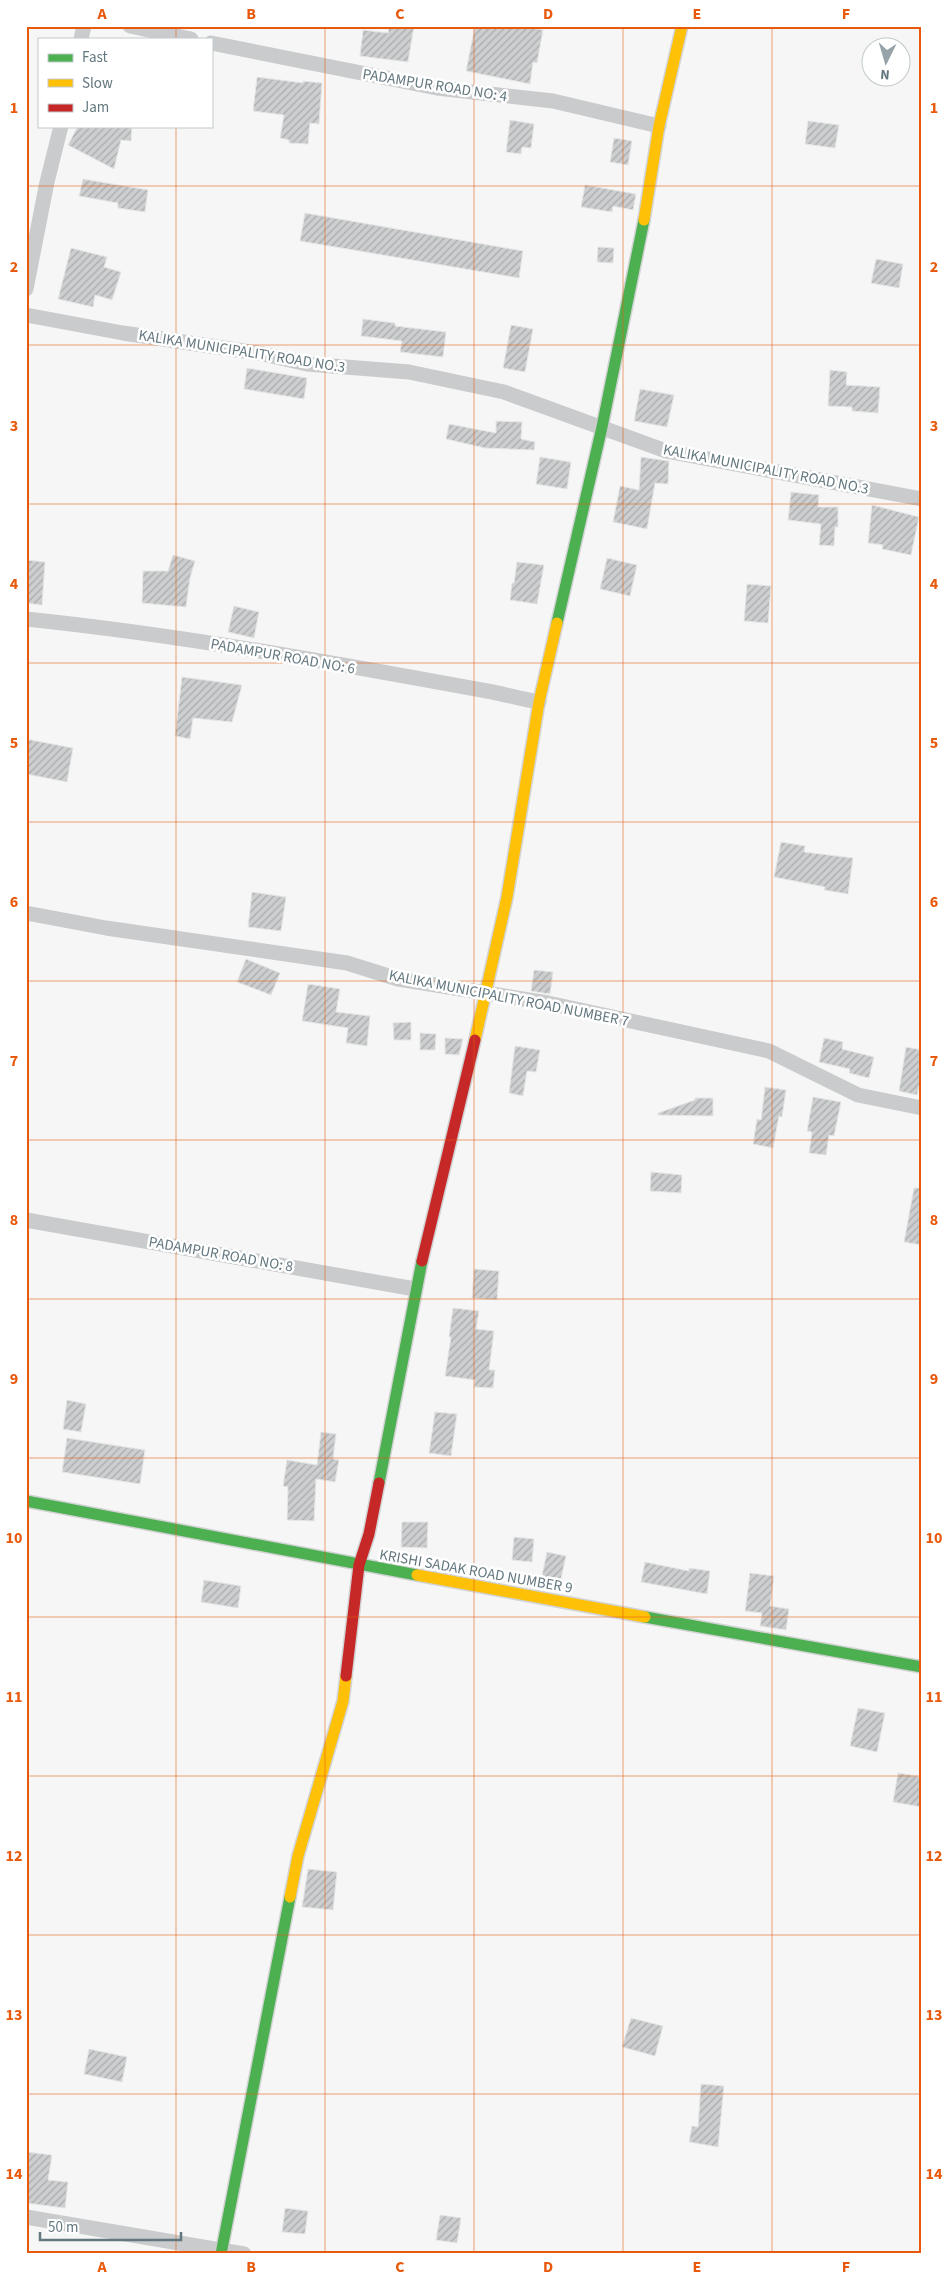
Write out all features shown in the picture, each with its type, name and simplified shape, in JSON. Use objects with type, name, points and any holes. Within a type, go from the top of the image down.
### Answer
[{"type":"street","points":[[130,26],[186,38]]},
{"type":"street","points":[[221,2251],[298,1856],[342,1701],[359,1565],[369,1534],[415,1289],[487,991],[506,897],[539,702],[602,427],[619,336],[638,255],[659,126],[682,26]]},
{"type":"street","name":"PADAMPUR ROAD NO: 4","points":[[212,43],[437,88],[553,101],[659,126]]},
{"type":"street","points":[[26,289],[46,182],[60,128]]},
{"type":"street","name":"KALIKA MUNICIPALITY ROAD NO.3","points":[[26,315],[123,333],[263,354],[307,364],[409,372],[504,392],[666,451],[922,499]]},
{"type":"street","name":"PADAMPUR ROAD NO: 6","points":[[26,619],[89,625],[234,648],[539,702]]},
{"type":"street","name":"KALIKA MUNICIPALITY ROAD NUMBER 7","points":[[26,913],[116,929],[347,963],[398,979],[487,991],[769,1051],[858,1095],[922,1108]]},
{"type":"street","name":"PADAMPUR ROAD NO: 8","points":[[26,1220],[415,1289]]},
{"type":"street","name":"KRISHI SADAK ROAD NUMBER 9","points":[[26,1501],[359,1565],[922,1667]]},
{"type":"street","points":[[26,2217],[244,2254]]},
{"type":"building","points":[[389,26],[414,26],[408,62],[360,56],[363,30],[388,33]]},
{"type":"building","points":[[475,26],[521,26],[543,30],[537,63],[533,62],[530,84],[466,71]]},
{"type":"building","points":[[257,77],[303,83],[303,81],[322,83],[319,124],[310,123],[308,144],[289,143],[289,140],[280,138],[284,115],[253,111]]},
{"type":"building","points":[[510,120],[534,124],[531,148],[522,147],[521,154],[506,152]]},
{"type":"building","points":[[808,121],[839,125],[835,148],[805,144]]},
{"type":"building","points":[[77,128],[132,128],[131,141],[121,140],[114,169],[68,145]]},
{"type":"building","points":[[614,138],[632,141],[628,165],[610,162]]},
{"type":"building","points":[[83,179],[148,190],[145,212],[118,208],[118,203],[79,196]]},
{"type":"building","points":[[585,185],[636,194],[633,210],[613,206],[612,212],[581,207]]},
{"type":"building","points":[[305,213],[523,251],[519,278],[300,241]]},
{"type":"building","points":[[598,247],[614,248],[613,263],[597,262]]},
{"type":"building","points":[[71,248],[107,257],[104,267],[121,272],[112,300],[95,295],[93,307],[58,299]]},
{"type":"building","points":[[876,259],[903,264],[899,288],[871,283]]},
{"type":"building","points":[[363,319],[395,323],[395,326],[446,332],[443,357],[400,352],[402,341],[361,336]]},
{"type":"building","points":[[511,325],[533,329],[525,372],[503,368]]},
{"type":"building","points":[[247,368],[307,378],[304,399],[244,389]]},
{"type":"building","points":[[830,370],[847,372],[846,385],[880,387],[878,413],[852,411],[852,407],[828,406]]},
{"type":"building","points":[[640,389],[674,395],[667,427],[634,421]]},
{"type":"building","points":[[496,421],[522,422],[521,439],[535,442],[534,450],[485,448],[446,439],[449,424],[496,433]]},
{"type":"building","points":[[540,457],[571,462],[567,489],[536,484]]},
{"type":"building","points":[[641,457],[669,461],[668,484],[655,483],[647,529],[613,522],[620,486],[639,490]]},
{"type":"building","points":[[791,492],[819,495],[818,507],[838,507],[838,527],[835,527],[834,546],[819,545],[821,524],[788,520]]},
{"type":"building","points":[[872,505],[919,517],[911,555],[882,549],[883,545],[868,543]]},
{"type":"building","points":[[173,555],[195,561],[190,578],[186,607],[142,603],[143,571],[168,571]]},
{"type":"building","points":[[607,558],[637,565],[630,596],[600,589]]},
{"type":"building","points":[[26,560],[45,562],[42,605],[26,603]]},
{"type":"building","points":[[517,562],[544,565],[537,604],[510,600]]},
{"type":"building","points":[[747,584],[771,586],[768,623],[744,621]]},
{"type":"building","points":[[234,606],[259,612],[254,638],[228,632]]},
{"type":"building","points":[[182,677],[242,685],[232,722],[193,718],[190,739],[175,736]]},
{"type":"building","points":[[26,739],[73,748],[67,782],[26,774]]},
{"type":"building","points":[[781,842],[805,846],[804,852],[853,858],[848,894],[824,890],[825,887],[774,877]]},
{"type":"building","points":[[252,892],[286,897],[281,931],[248,927]]},
{"type":"building","points":[[246,959],[280,973],[271,995],[237,982]]},
{"type":"building","points":[[534,970],[553,972],[550,994],[531,991]]},
{"type":"building","points":[[308,984],[340,989],[336,1012],[370,1016],[367,1046],[346,1043],[348,1028],[302,1021]]},
{"type":"building","points":[[411,1022],[411,1040],[394,1040],[393,1023]]},
{"type":"building","points":[[420,1033],[436,1034],[435,1050],[420,1050]]},
{"type":"building","points":[[445,1038],[463,1039],[459,1055],[445,1054]]},
{"type":"building","points":[[824,1038],[843,1042],[842,1049],[874,1057],[869,1078],[849,1073],[850,1069],[819,1062]]},
{"type":"building","points":[[515,1046],[540,1050],[536,1072],[527,1071],[523,1096],[509,1093]]},
{"type":"building","points":[[906,1047],[922,1050],[922,1073],[917,1095],[899,1091]]},
{"type":"building","points":[[765,1087],[786,1090],[782,1117],[779,1116],[773,1148],[753,1144],[757,1119],[761,1120]]},
{"type":"building","points":[[813,1097],[841,1102],[834,1136],[829,1135],[826,1155],[809,1153],[812,1132],[807,1131]]},
{"type":"building","points":[[695,1098],[713,1098],[713,1116],[658,1115],[658,1113],[695,1100]]},
{"type":"building","points":[[651,1172],[682,1175],[681,1193],[650,1191]]},
{"type":"building","points":[[914,1188],[922,1188],[922,1245],[904,1242]]},
{"type":"building","points":[[474,1269],[499,1271],[497,1300],[472,1298]]},
{"type":"building","points":[[453,1308],[479,1311],[476,1329],[494,1331],[489,1370],[495,1370],[493,1388],[474,1387],[475,1380],[445,1376]]},
{"type":"building","points":[[67,1400],[86,1404],[81,1432],[63,1429]]},
{"type":"building","points":[[435,1412],[457,1414],[451,1456],[429,1453]]},
{"type":"building","points":[[321,1432],[336,1434],[333,1459],[339,1460],[335,1482],[316,1479],[314,1521],[287,1520],[288,1487],[283,1486],[287,1460],[317,1465]]},
{"type":"building","points":[[67,1438],[145,1450],[140,1484],[62,1472]]},
{"type":"building","points":[[402,1522],[428,1522],[427,1548],[401,1547]]},
{"type":"building","points":[[514,1537],[534,1539],[532,1562],[512,1560]]},
{"type":"building","points":[[547,1552],[566,1556],[560,1583],[541,1580]]},
{"type":"building","points":[[645,1562],[689,1571],[689,1568],[710,1571],[707,1594],[641,1582]]},
{"type":"building","points":[[750,1573],[774,1576],[770,1606],[789,1609],[786,1630],[760,1626],[762,1613],[745,1611]]},
{"type":"building","points":[[204,1580],[241,1586],[238,1608],[201,1602]]},
{"type":"building","points":[[858,1708],[885,1713],[877,1752],[850,1746]]},
{"type":"building","points":[[898,1773],[922,1777],[922,1807],[893,1802]]},
{"type":"building","points":[[308,1869],[337,1872],[333,1910],[302,1907]]},
{"type":"building","points":[[631,2018],[663,2026],[655,2056],[622,2047]]},
{"type":"building","points":[[89,2049],[127,2057],[122,2082],[84,2074]]},
{"type":"building","points":[[701,2084],[724,2086],[718,2147],[689,2142],[692,2126],[698,2127]]},
{"type":"building","points":[[26,2152],[52,2155],[48,2180],[68,2182],[65,2208],[26,2203]]},
{"type":"building","points":[[285,2208],[308,2211],[305,2234],[282,2232]]},
{"type":"building","points":[[440,2215],[461,2218],[457,2243],[436,2240]]},
{"type":"traffic: fast","points":[[557,623],[602,427],[644,220]]},
{"type":"traffic: fast","points":[[379,1483],[422,1261]]},
{"type":"traffic: fast","points":[[26,1501],[417,1575]]},
{"type":"traffic: fast","points":[[645,1617],[922,1667]]},
{"type":"traffic: fast","points":[[221,2254],[290,1897]]},
{"type":"traffic: slow","points":[[644,220],[659,126],[682,26]]},
{"type":"traffic: slow","points":[[475,1040],[507,897],[539,702],[557,623]]},
{"type":"traffic: slow","points":[[417,1575],[645,1617]]},
{"type":"traffic: slow","points":[[290,1897],[298,1856],[343,1701],[346,1676]]},
{"type":"traffic: jam","points":[[422,1261],[475,1040]]},
{"type":"traffic: jam","points":[[346,1676],[359,1565],[369,1534],[379,1483]]}]
